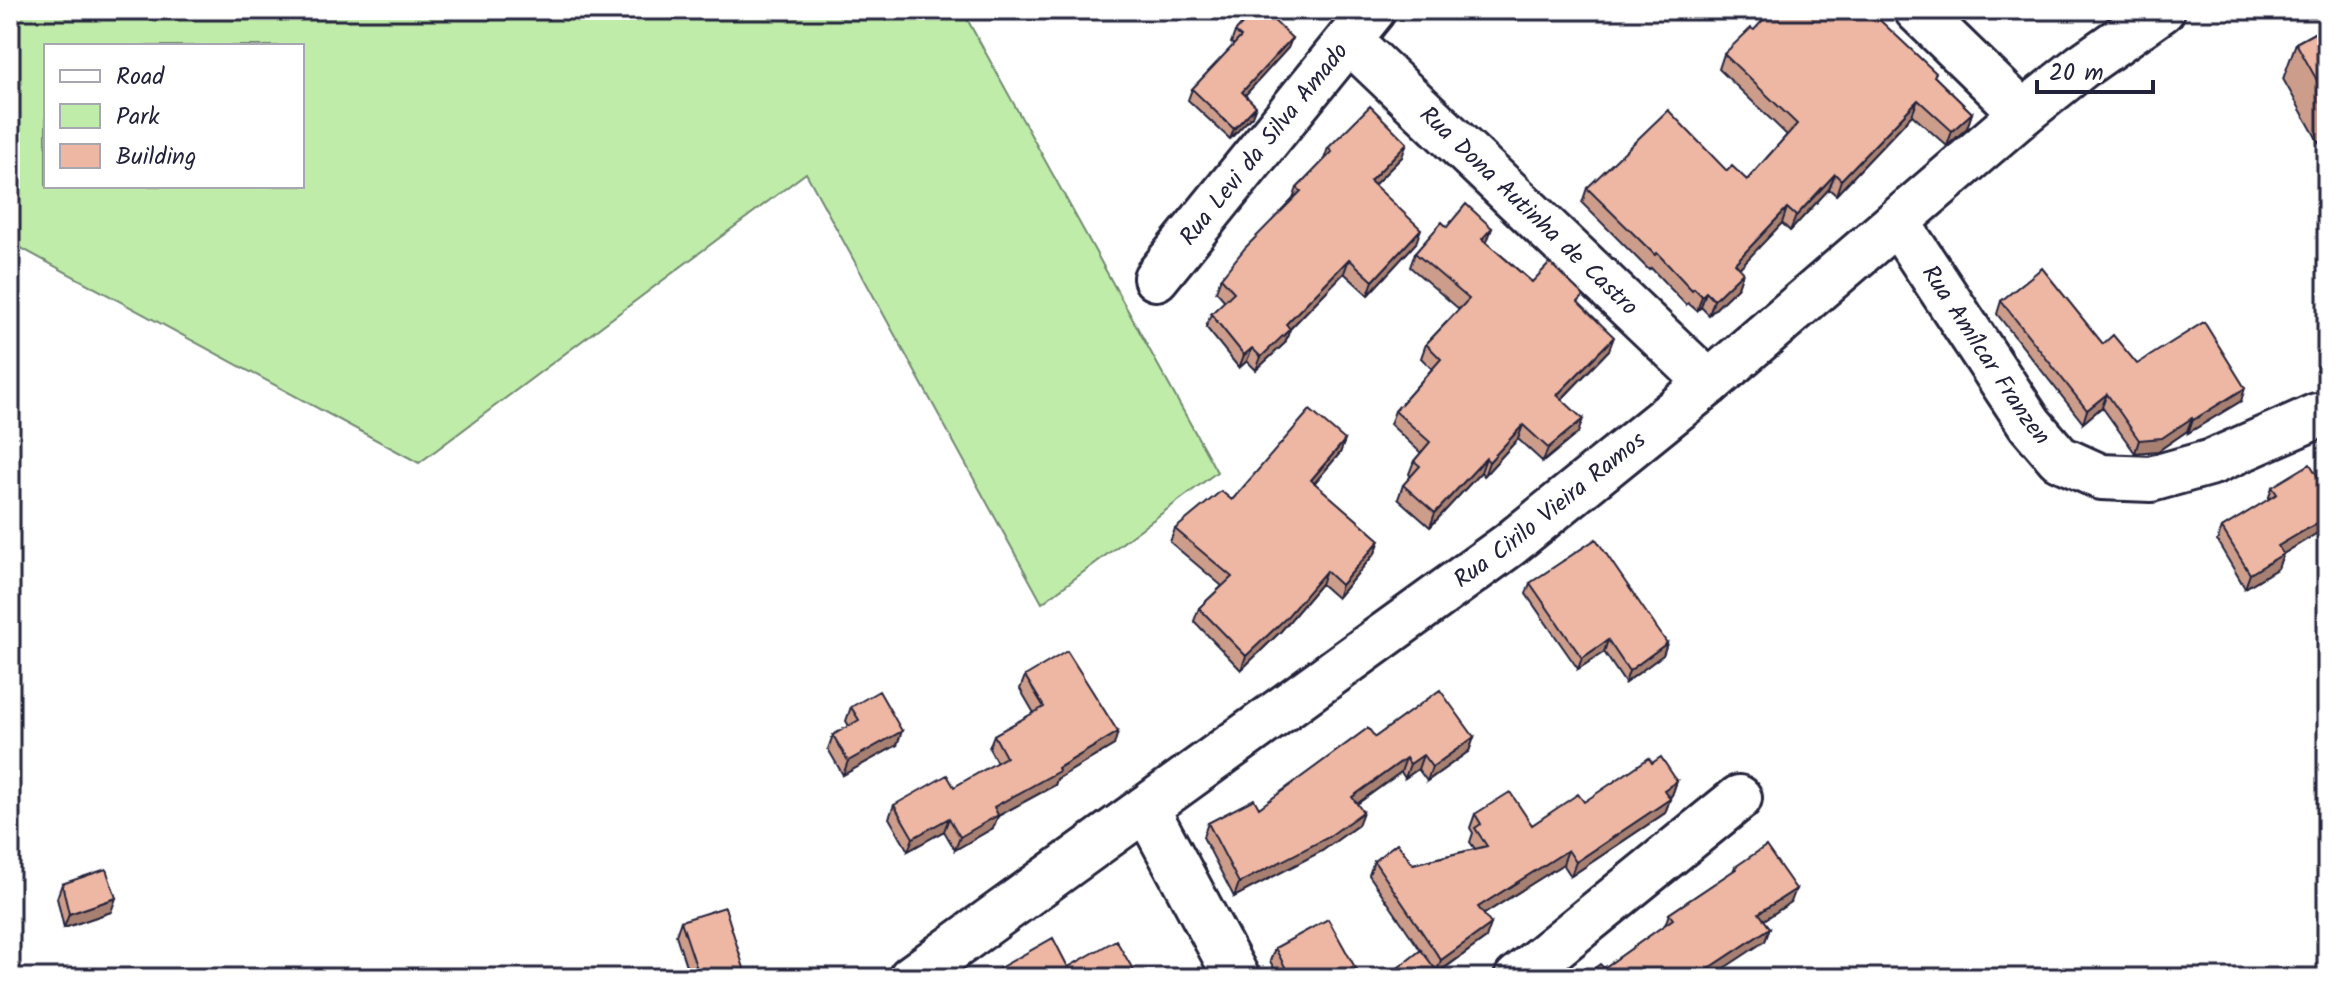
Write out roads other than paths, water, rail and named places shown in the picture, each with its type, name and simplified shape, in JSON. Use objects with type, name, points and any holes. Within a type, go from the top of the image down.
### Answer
[{"type":"street","points":[[1917,10],[2023,113]]},
{"type":"street","name":"Rua Cirilo Vieira Ramos","points":[[911,978],[1509,545],[1709,383],[2023,113],[2082,66],[2162,10]]},
{"type":"street","name":"Rua Levi da Silva Amado","points":[[1156,278],[1361,25]]},
{"type":"street","name":"Rua Dona Autinha de Castro","points":[[1361,25],[1709,383]]},
{"type":"street","name":"Rua Amílcar Franzen","points":[[1897,222],[2030,424],[2059,458],[2101,477],[2151,479],[2212,462],[2317,416]]},
{"type":"street","points":[[1517,978],[1739,798]]},
{"type":"street","points":[[1146,808],[1237,978]]}]
